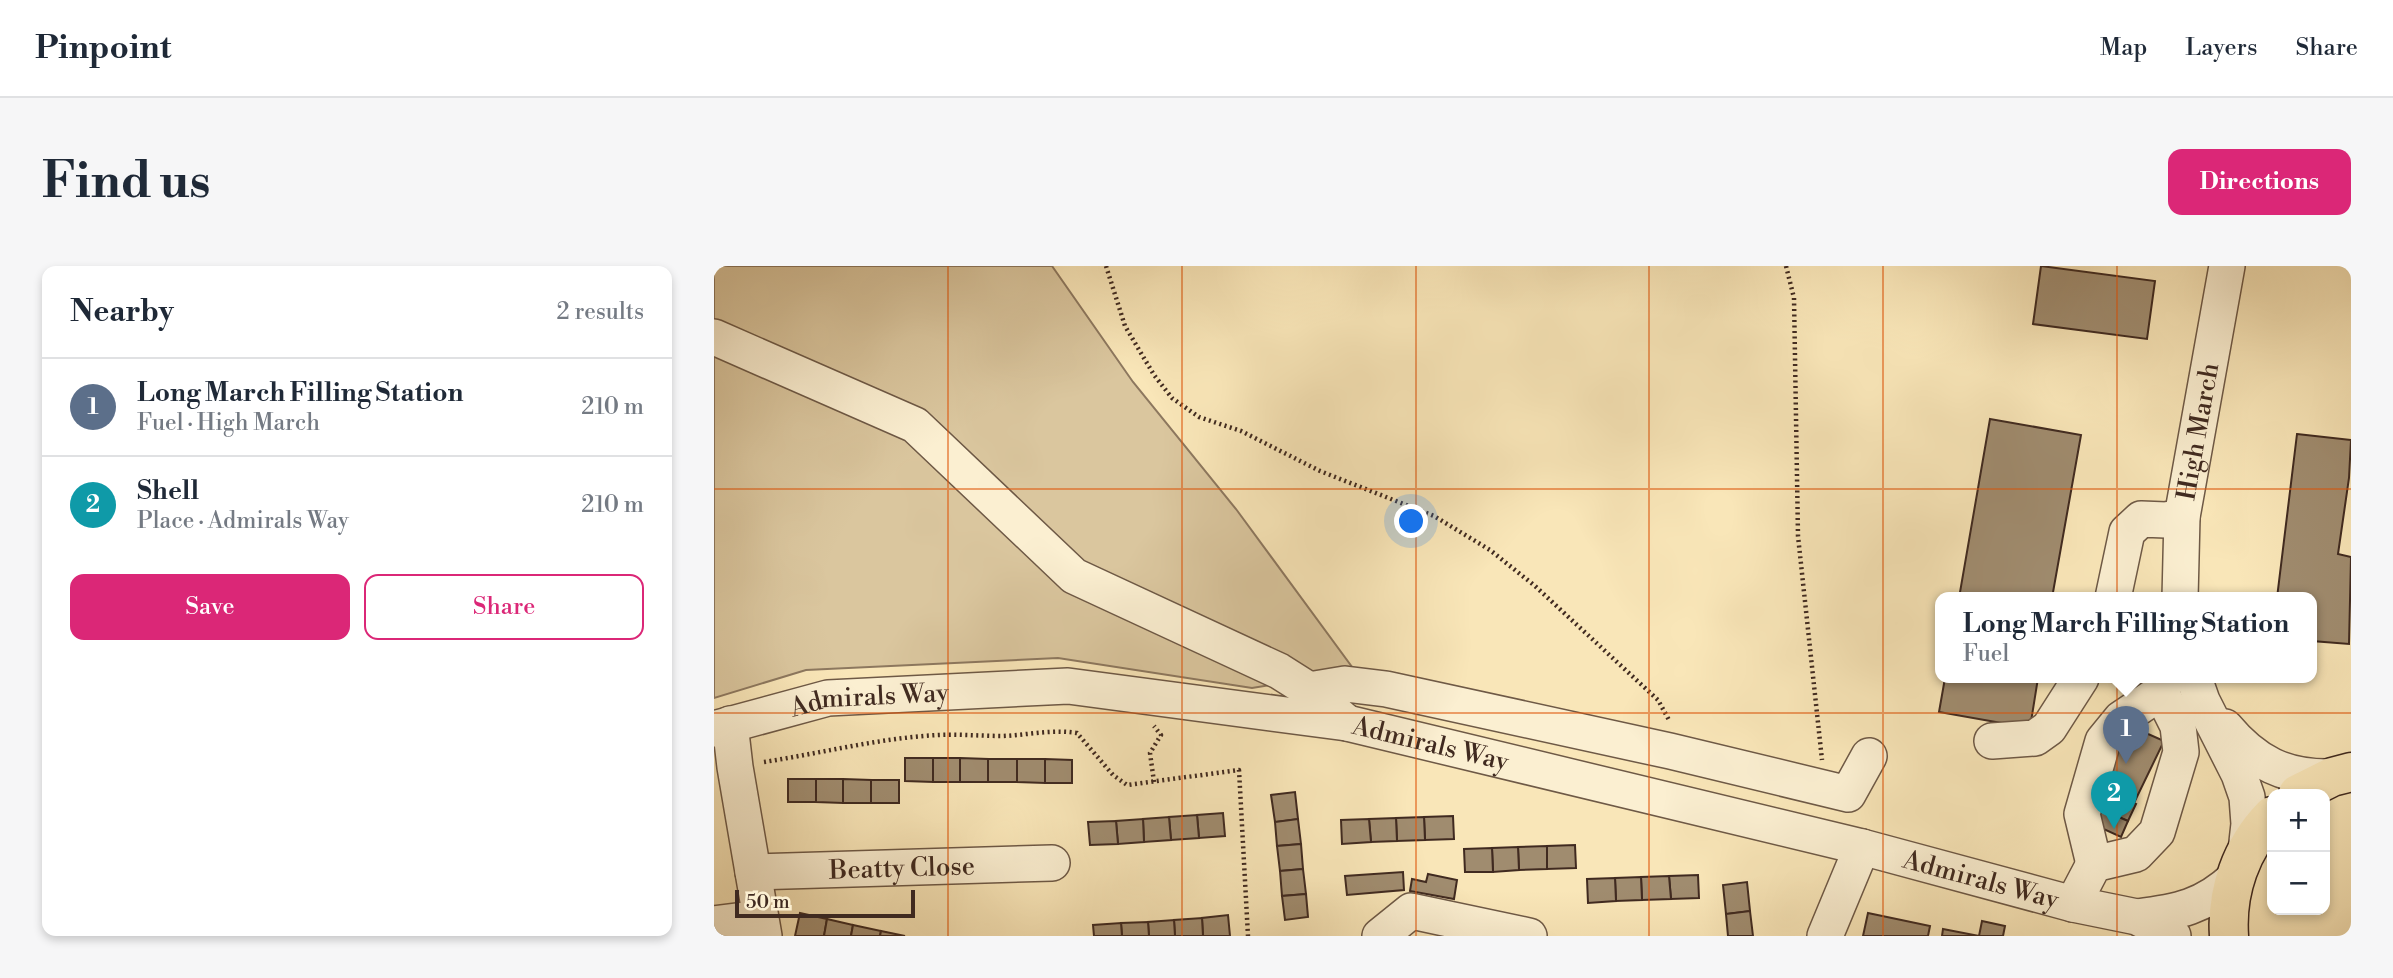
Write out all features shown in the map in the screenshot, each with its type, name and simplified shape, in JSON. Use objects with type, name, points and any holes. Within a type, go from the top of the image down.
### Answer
[{"type":"main road","points":[[2309,789],[2342,774]]},
{"type":"main road","points":[[2229,936],[2229,905],[2240,864],[2267,822]]},
{"type":"street","name":"High March","points":[[2180,592],[2182,517],[2227,266]]},
{"type":"street","points":[[714,337],[915,425],[1074,576],[1279,671],[1309,690],[1347,723]]},
{"type":"street","points":[[2114,592],[2127,532],[2141,519],[2166,520],[2182,517]]},
{"type":"street","points":[[1992,741],[2035,738],[2049,728],[2078,683]]},
{"type":"street","points":[[1309,690],[1345,684],[1386,689],[1670,751],[1848,794],[1869,756]]},
{"type":"street","points":[[2073,904],[2094,864],[2082,814],[2103,741],[2121,719],[2164,685],[2178,726],[2181,751],[2157,832],[2136,854],[2094,864]]},
{"type":"street","name":"Admirals Way","points":[[722,727],[828,698],[1068,686],[1347,723],[1862,847],[2073,904],[2137,917],[2173,936]]},
{"type":"street","points":[[2198,690],[2238,743],[2258,758],[2298,775],[2342,774]]},
{"type":"street","points":[[2198,690],[2239,774],[2247,797],[2249,824],[2240,864]]},
{"type":"street","points":[[714,925],[762,927],[735,767],[722,727]]},
{"type":"street","points":[[1825,936],[1862,847]]},
{"type":"street","name":"Beatty Close","points":[[753,872],[1052,863]]},
{"type":"street","name":"Admirals Way","points":[[2137,917],[2173,913],[2191,907],[2220,891],[2240,864]]},
{"type":"street","points":[[1380,936],[1411,911],[1529,936]]},
{"type":"path","points":[[1106,266],[1125,326],[1154,375],[1172,398],[1199,417],[1241,431],[1320,471],[1434,516],[1490,550],[1535,586],[1658,700],[1670,723],[1670,751]]},
{"type":"path","points":[[1786,266],[1794,298],[1798,537],[1822,761]]},
{"type":"path","points":[[1154,697],[1154,727],[1161,735],[1150,753],[1154,782]]},
{"type":"path","points":[[735,767],[894,740],[939,735],[1003,736],[1059,730],[1077,733],[1113,775],[1127,785],[1239,770],[1248,936]]},
{"type":"shaded area","points":[[714,266],[1052,266],[1133,382],[1236,509],[1355,671],[1252,688],[1058,658],[806,670],[714,698]]},
{"type":"building","points":[[2041,266],[2155,281],[2147,339],[2033,324]]},
{"type":"building","points":[[1990,419],[2081,435],[2053,592],[1960,592]]},
{"type":"building","points":[[2297,434],[2351,440],[2349,478],[2338,554],[2351,557],[2349,644],[2317,641],[2317,592],[2278,592]]},
{"type":"building","points":[[1944,683],[2037,683],[2030,728],[1939,712]]},
{"type":"building","points":[[2112,718],[2164,741],[2134,803],[2098,788]]},
{"type":"building","points":[[905,758],[933,758],[933,782],[905,781]]},
{"type":"building","points":[[933,758],[960,758],[960,782],[933,782]]},
{"type":"building","points":[[960,758],[988,759],[988,782],[960,782]]},
{"type":"building","points":[[988,759],[1017,759],[1017,782],[988,782]]},
{"type":"building","points":[[1017,759],[1045,759],[1045,783],[1017,782]]},
{"type":"building","points":[[1045,759],[1072,760],[1072,783],[1045,783]]},
{"type":"building","points":[[788,779],[816,779],[816,802],[788,802]]},
{"type":"building","points":[[816,779],[843,779],[843,803],[816,802]]},
{"type":"building","points":[[843,779],[871,780],[871,803],[843,803]]},
{"type":"building","points":[[871,780],[899,780],[899,803],[871,803]]},
{"type":"building","points":[[2094,785],[2136,804],[2128,821],[2086,803]]},
{"type":"building","points":[[1295,792],[1298,819],[1275,822],[1271,795]]},
{"type":"building","points":[[2093,806],[2128,821],[2121,837],[2086,821]]},
{"type":"building","points":[[1223,813],[1225,836],[1199,838],[1197,815]]},
{"type":"building","points":[[1197,815],[1199,838],[1171,840],[1169,817]]},
{"type":"building","points":[[1453,816],[1454,839],[1425,840],[1424,817]]},
{"type":"building","points":[[1169,817],[1171,840],[1144,842],[1143,819]]},
{"type":"building","points":[[1424,817],[1425,840],[1397,841],[1396,818]]},
{"type":"building","points":[[1396,818],[1397,841],[1371,842],[1369,819]]},
{"type":"building","points":[[1143,819],[1144,842],[1118,844],[1116,821]]},
{"type":"building","points":[[1298,819],[1301,844],[1277,846],[1275,822]]},
{"type":"building","points":[[1369,819],[1371,842],[1342,844],[1341,820]]},
{"type":"building","points":[[1116,821],[1118,844],[1090,845],[1088,822]]},
{"type":"building","points":[[1301,844],[1303,869],[1280,871],[1277,846]]},
{"type":"building","points":[[1575,845],[1576,868],[1547,869],[1547,846]]},
{"type":"building","points":[[1547,846],[1547,869],[1519,870],[1518,847]]},
{"type":"building","points":[[1518,847],[1519,870],[1493,872],[1492,848]]},
{"type":"building","points":[[1492,848],[1493,872],[1465,872],[1464,849]]},
{"type":"building","points":[[1303,869],[1306,894],[1282,896],[1280,871]]},
{"type":"building","points":[[1403,872],[1404,890],[1347,895],[1345,876]]},
{"type":"building","points":[[1428,874],[1457,880],[1454,899],[1410,891],[1412,879],[1426,882]]},
{"type":"building","points":[[1698,875],[1699,898],[1671,899],[1669,876]]},
{"type":"building","points":[[1669,876],[1671,899],[1642,900],[1641,877]]},
{"type":"building","points":[[1641,877],[1642,900],[1616,901],[1615,878]]},
{"type":"building","points":[[1615,878],[1616,901],[1588,903],[1587,879]]},
{"type":"building","points":[[1747,882],[1750,911],[1726,914],[1723,885]]},
{"type":"building","points":[[1306,894],[1308,917],[1285,920],[1282,896]]},
{"type":"building","points":[[1750,911],[1753,936],[1728,936],[1726,914]]},
{"type":"building","points":[[800,913],[827,919],[824,936],[795,936]]},
{"type":"building","points":[[1868,913],[1930,926],[1928,936],[1863,936]]},
{"type":"building","points":[[1228,915],[1230,936],[1203,936],[1202,918]]},
{"type":"building","points":[[1202,918],[1203,936],[1175,936],[1174,920]]},
{"type":"building","points":[[827,919],[853,925],[851,936],[824,936]]},
{"type":"building","points":[[1174,920],[1175,936],[1149,936],[1148,922]]},
{"type":"building","points":[[1982,921],[2005,926],[2003,936],[1979,936]]},
{"type":"building","points":[[1148,922],[1149,936],[1122,936],[1121,923]]},
{"type":"building","points":[[1121,923],[1122,936],[1094,936],[1093,925]]},
{"type":"building","points":[[853,925],[881,931],[880,936],[851,936]]},
{"type":"building","points":[[1943,929],[1979,936],[1942,936]]},
{"type":"building","points":[[881,931],[905,936],[880,936]]},
{"type":"place","name":"Long March Filling Station","points":[[2126,764]]},
{"type":"place","name":"Shell","points":[[2114,829]]}]
